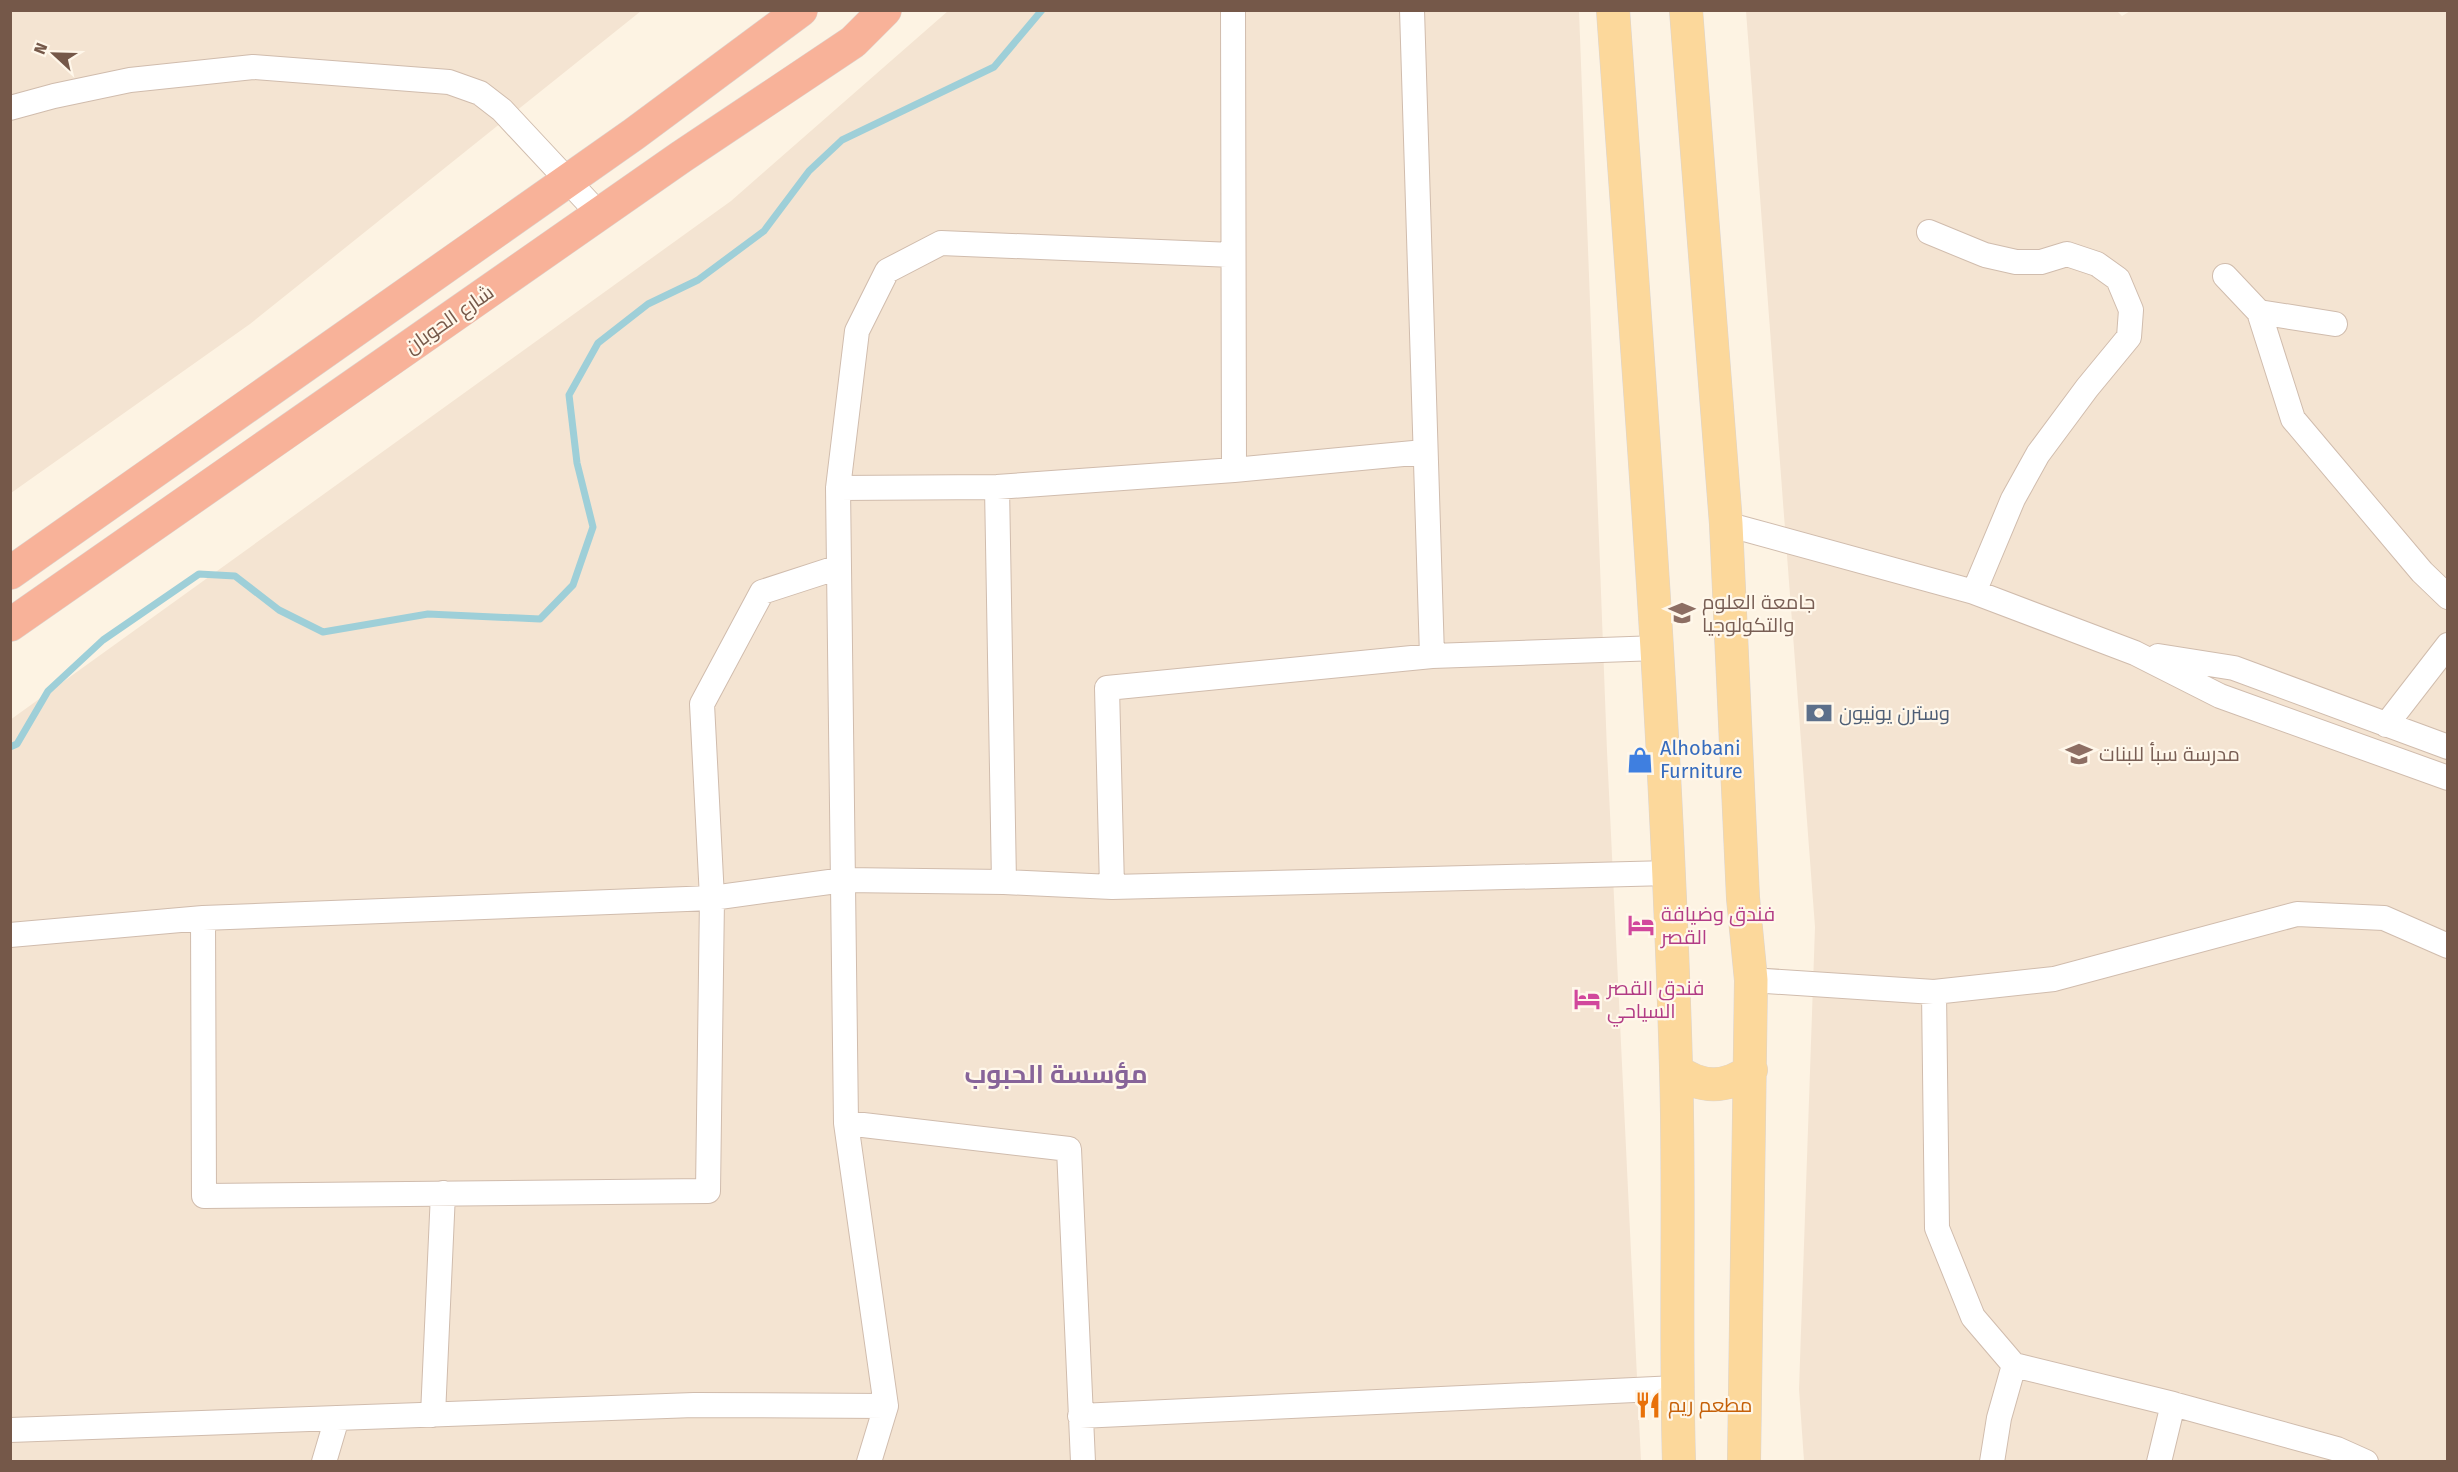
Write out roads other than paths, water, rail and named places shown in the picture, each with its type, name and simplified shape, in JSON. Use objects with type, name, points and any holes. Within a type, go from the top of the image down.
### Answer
[{"type":"highway","points":[[10,573],[567,181],[801,10]]},
{"type":"highway","name":"شارع الحوبان","points":[[10,625],[599,214],[853,42],[885,10]]},
{"type":"main road","points":[[1613,10],[1658,648],[1669,873],[1676,1070],[1676,1388],[1679,1461]]},
{"type":"main road","points":[[1686,10],[1726,524],[1743,898],[1751,980],[1744,1461]]},
{"type":"main road","points":[[1676,1070],[1694,1082],[1714,1086],[1734,1081],[1751,1070]]},
{"type":"street","points":[[1233,10],[1234,470]]},
{"type":"street","points":[[1412,10],[1432,656]]},
{"type":"street","points":[[10,108],[130,80],[253,67],[449,82],[465,86],[493,102],[599,214]]},
{"type":"street","points":[[1929,232],[1985,255],[2016,262],[2041,262],[2067,254],[2097,264],[2118,279],[2132,310],[2129,337],[2087,388],[2038,454],[2013,499],[1974,592]]},
{"type":"street","points":[[869,1461],[885,1406],[846,1123],[838,488],[857,332],[887,271],[941,243],[1233,255]]},
{"type":"street","points":[[2225,276],[2259,312],[2293,419],[2422,572],[2448,597]]},
{"type":"street","points":[[2259,312],[2335,324]]},
{"type":"street","points":[[838,488],[997,487],[1234,470],[1424,452]]},
{"type":"street","points":[[997,487],[1004,882]]},
{"type":"street","points":[[1726,524],[1974,592],[2135,653],[2220,696],[2448,778]]},
{"type":"street","points":[[203,918],[204,1196],[708,1191],[712,898],[702,704],[762,592],[839,567]]},
{"type":"street","points":[[2386,725],[2448,645]]},
{"type":"street","points":[[1112,887],[1107,688],[1432,656],[1658,648]]},
{"type":"street","points":[[2135,653],[2234,668],[2448,747]]},
{"type":"street","points":[[10,935],[203,918],[712,898],[844,880],[1004,882],[1112,887],[1669,873]]},
{"type":"street","points":[[1751,980],[1934,992],[2054,978],[2297,914],[2384,918],[2448,946]]},
{"type":"street","points":[[1934,992],[1937,1228],[1972,1317],[2014,1365],[2173,1404],[2337,1455],[2366,1461]]},
{"type":"street","points":[[846,1123],[1069,1149],[1083,1461]]},
{"type":"street","points":[[433,1415],[443,1193]]},
{"type":"street","points":[[1992,1461],[1999,1418],[2014,1365]]},
{"type":"street","points":[[1080,1416],[1676,1388]]},
{"type":"street","points":[[2159,1461],[2173,1404]]},
{"type":"street","points":[[10,1430],[694,1405],[885,1406]]},
{"type":"street","points":[[324,1461],[337,1418]]},
{"type":"waterway","points":[[10,747],[17,744],[48,691],[103,640],[199,574],[235,576],[279,610],[323,632],[428,614],[540,619],[573,585],[593,527],[577,463],[569,395],[598,343],[648,304],[698,280],[764,231],[809,171],[842,140],[994,67],[1042,10]]},
{"type":"place","name":"جامعة العلوم والتكولوجيا","points":[[1682,613]]},
{"type":"place","name":"وسترن يونيون","points":[[1819,713]]},
{"type":"place","name":"مدرسة سبأ للبنات","points":[[2079,754]]},
{"type":"place","name":"Alhobani Furniture","points":[[1640,760]]},
{"type":"place","name":"فندق وضيافة القصر","points":[[1641,925]]},
{"type":"place","name":"فندق القصر السياحي","points":[[1587,999]]},
{"type":"place","name":"مطعم ريم","points":[[1648,1405]]},
{"type":"district","name":"مؤسسة الحبوب","points":[[1056,1074]]}]
